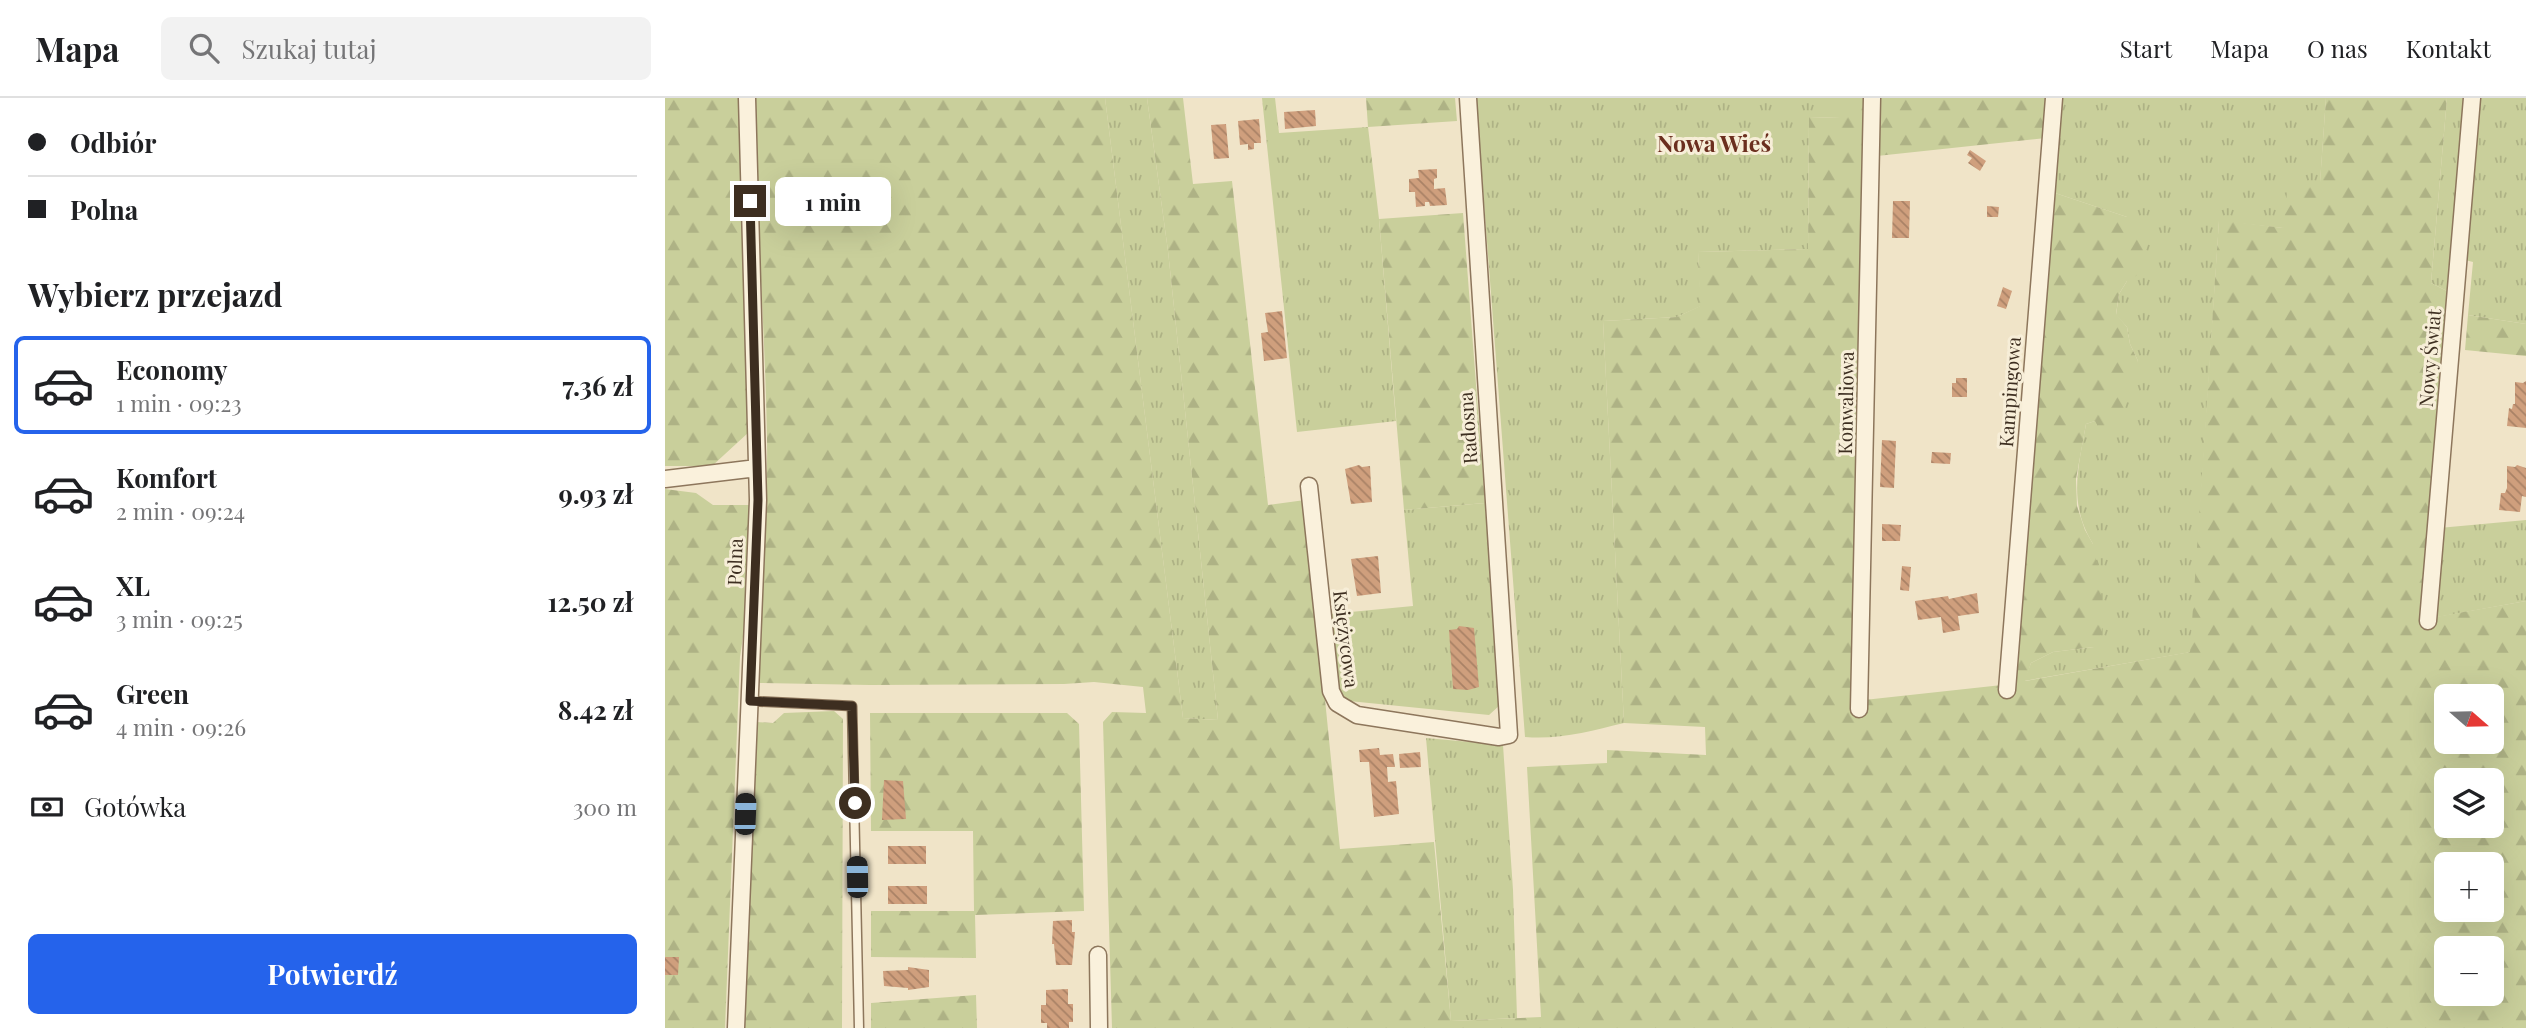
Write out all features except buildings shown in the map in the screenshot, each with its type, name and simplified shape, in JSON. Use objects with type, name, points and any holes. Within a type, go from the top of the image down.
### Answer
[{"type":"street","name":"Polna","points":[[736,1028],[757,468],[747,98]]},
{"type":"street","name":"Radosna","points":[[1468,98],[1486,414],[1509,735]]},
{"type":"street","name":"Konwaliowa","points":[[1859,709],[1872,98]]},
{"type":"street","name":"Kampingowa","points":[[2007,690],[2054,98]]},
{"type":"street","name":"Nowy Świat","points":[[2428,621],[2472,98]]},
{"type":"street","points":[[665,479],[757,468]]},
{"type":"street","name":"Księżycowa","points":[[1309,486],[1331,691],[1337,703],[1357,715],[1499,737],[1509,735]]},
{"type":"street","points":[[1098,955],[1099,1028]]},
{"type":"lane","points":[[750,701],[852,706],[859,1028]]},
{"type":"green space","points":[[665,98],[741,98],[749,432],[712,466],[665,466]]},
{"type":"green space","points":[[753,98],[1105,98],[1183,718],[1218,720],[1168,251],[1147,98],[1183,98],[1193,184],[1232,181],[1268,505],[1305,500],[1340,849],[1434,842],[1451,1021],[1541,1017],[1527,767],[1607,763],[1607,750],[1706,755],[1705,727],[1624,723],[1603,321],[1677,317],[1700,306],[1698,252],[1808,249],[1809,117],[1840,118],[1840,98],[1869,98],[1864,700],[2002,685],[2052,192],[2127,217],[2145,234],[2145,258],[2136,276],[2127,281],[2119,294],[2116,314],[2127,327],[2130,344],[2138,361],[2117,430],[2104,436],[2095,421],[2086,424],[2076,479],[2077,506],[2093,544],[2101,583],[2102,633],[2094,647],[2053,652],[2031,663],[2025,681],[2190,652],[2219,220],[2283,228],[2288,184],[2320,182],[2326,98],[2447,98],[2431,283],[2451,293],[2424,619],[2526,601],[2526,1028],[1112,1028],[1103,722],[1112,712],[1146,713],[1143,687],[1094,682],[870,685],[758,683],[767,469]]},
{"type":"green space","points":[[1105,98],[1147,98],[1168,251],[1218,720],[1183,718]]},
{"type":"green space","points":[[1262,98],[1275,98],[1279,133],[1368,127],[1379,219],[1396,421],[1297,432]]},
{"type":"green space","points":[[1366,98],[1455,98],[1457,121],[1368,127]]},
{"type":"green space","points":[[1476,98],[1840,98],[1840,118],[1809,117],[1808,249],[1698,252],[1701,306],[1677,317],[1603,321],[1624,723],[1563,736],[1525,737]]},
{"type":"green space","points":[[1877,98],[2049,98],[2046,138],[1877,156]]},
{"type":"green space","points":[[2060,98],[2326,98],[2320,183],[2283,228],[2219,221],[2191,652],[2024,681],[2031,663],[2053,652],[2094,647],[2093,544],[2080,514],[2077,486],[2080,456],[2086,424],[2095,421],[2138,361],[2130,344],[2127,327],[2116,315],[2119,294],[2127,281],[2127,217],[2052,192]]},
{"type":"green space","points":[[2447,98],[2466,98],[2451,293],[2431,283]]},
{"type":"green space","points":[[2481,98],[2526,98],[2526,324],[2468,315],[2473,262],[2465,260]]},
{"type":"green space","points":[[1463,213],[1485,503],[1404,510],[1379,219]]},
{"type":"green space","points":[[2468,315],[2526,324],[2526,356],[2465,350]]},
{"type":"green space","points":[[665,489],[696,493],[713,505],[750,505],[748,603],[740,657],[725,1028],[665,1028]]},
{"type":"green space","points":[[1485,503],[1500,705],[1489,715],[1349,701],[1338,691],[1330,614],[1413,606],[1404,510]]},
{"type":"green space","points":[[2526,520],[2526,601],[2432,618],[2439,528]]},
{"type":"green space","points":[[834,711],[843,719],[842,1028],[743,1028],[756,722],[773,723],[784,713]]},
{"type":"green space","points":[[870,713],[1067,713],[1079,724],[1084,911],[975,915],[976,958],[871,957],[871,911],[974,911],[973,831],[871,831]]},
{"type":"green space","points":[[1426,738],[1503,745],[1513,890],[1517,1018],[1451,1021]]},
{"type":"green space","points":[[976,995],[977,1028],[871,1028],[871,1003]]},
{"type":"district","name":"Nowa Wieś","points":[[1714,142]]},
{"type":"route","points":[[750,201],[758,500],[750,701],[852,706],[855,803]]}]
